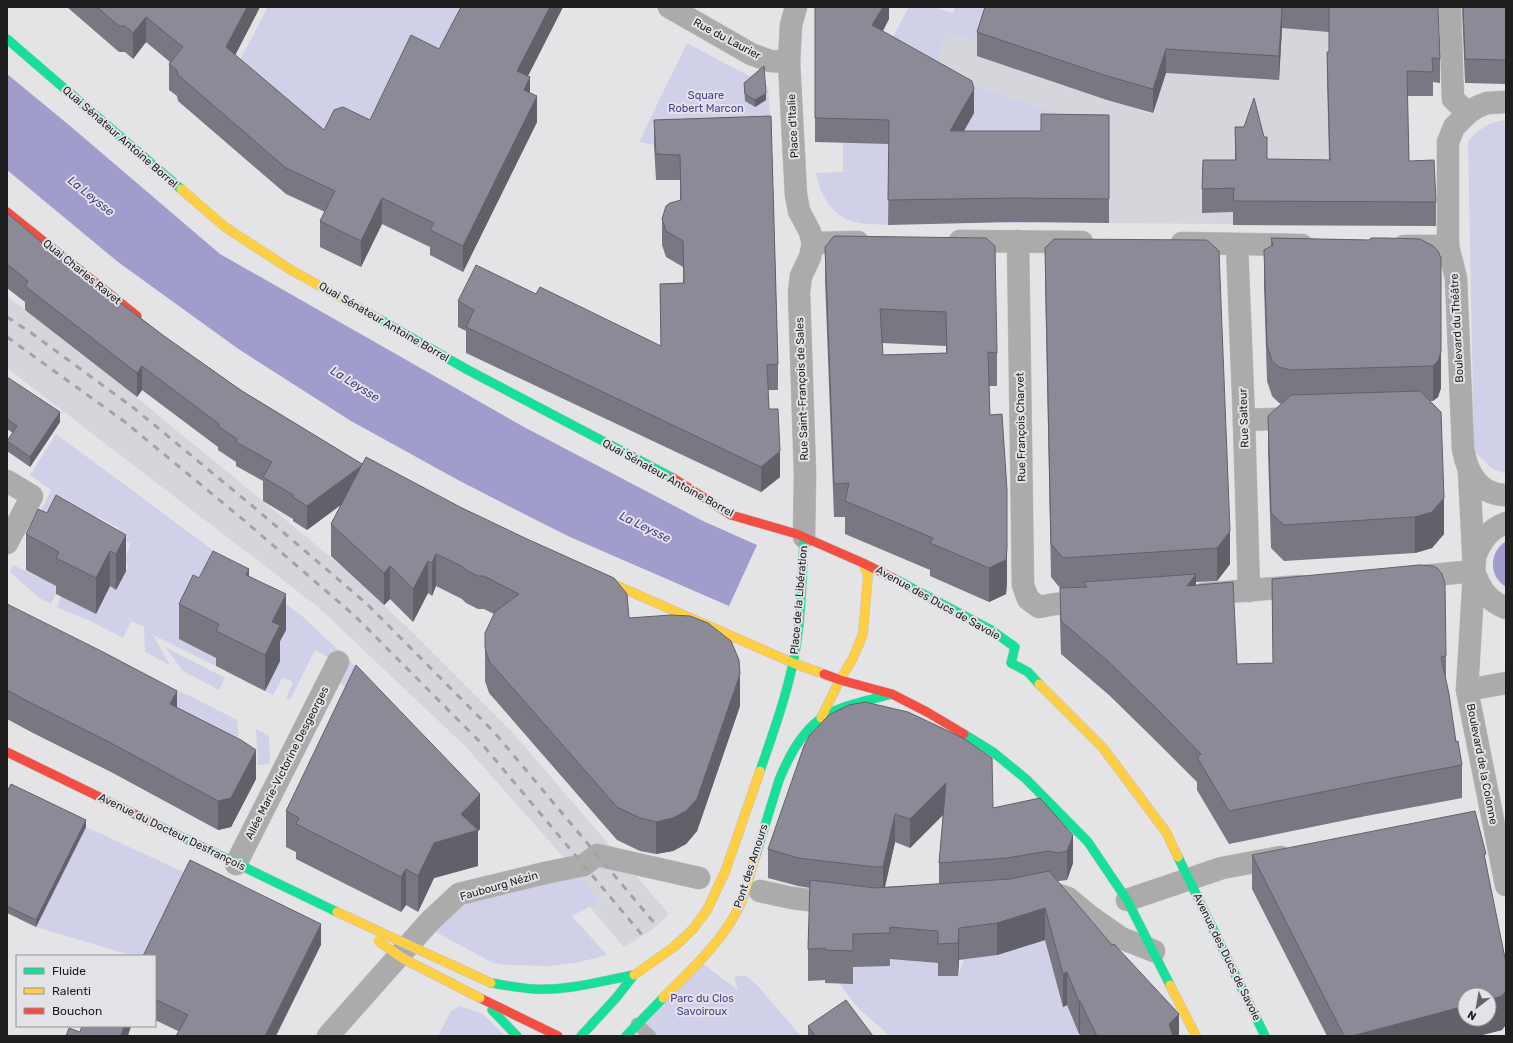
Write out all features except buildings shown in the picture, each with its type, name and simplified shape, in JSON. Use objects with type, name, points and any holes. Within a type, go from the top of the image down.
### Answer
[{"type":"main road","name":"Quai Sénateur Antoine Borrel","points":[[7,39],[225,227],[291,270],[356,305],[466,370],[672,477],[731,515],[804,537]]},
{"type":"main road","name":"Quai Charles Ravet","points":[[7,212],[144,321]]},
{"type":"main road","name":"Avenue des Ducs de Savoie","points":[[804,537],[863,563],[940,602],[991,630],[1016,647],[1011,663],[1028,672],[1103,748],[1166,832],[1265,1036]]},
{"type":"main road","name":"Place de la Libération","points":[[760,771],[784,700],[793,663],[799,623],[804,537]]},
{"type":"main road","points":[[822,718],[840,680],[853,658],[863,634],[868,575],[863,563]]},
{"type":"main road","points":[[589,574],[597,576],[793,663],[840,680],[892,694],[927,712],[993,752],[1026,779],[1088,842],[1127,900],[1196,1036]]},
{"type":"main road","points":[[822,718],[840,708],[892,694]]},
{"type":"main road","name":"Pont des Amours","points":[[626,1036],[716,943],[730,924],[740,905],[779,780],[787,760],[797,743],[809,729],[822,718]]},
{"type":"main road","name":"Avenue du Docteur Desfrançois","points":[[7,752],[236,864],[491,983],[533,989],[580,986],[634,975]]},
{"type":"main road","name":"Pont des Amours","points":[[634,975],[674,946],[693,929],[707,910],[725,872],[760,771]]},
{"type":"main road","name":"Avenue du Docteur Desfrançois","points":[[337,912],[404,959],[558,1036]]},
{"type":"main road","points":[[581,1036],[616,998],[634,975]]},
{"type":"main road","name":"Avenue du Docteur Desfrançois","points":[[480,998],[517,1036]]},
{"type":"street","name":"Rue du Laurier","points":[[668,7],[751,54],[770,61],[789,62]]},
{"type":"street","name":"Place d'Italie","points":[[796,7],[791,24],[789,62],[796,195],[799,211],[810,232],[813,243]]},
{"type":"street","points":[[1450,7],[1453,99],[1468,113]]},
{"type":"street","name":"Boulevard du Théâtre","points":[[1474,571],[1469,471],[1450,413],[1456,278],[1448,246],[1448,142],[1454,127],[1468,113],[1487,103],[1506,102]]},
{"type":"street","points":[[938,241],[1099,242]]},
{"type":"street","name":"Rue François Charvet","points":[[1018,241],[1023,585],[1028,598],[1039,607],[1055,604],[1109,600]]},
{"type":"street","points":[[813,243],[874,242]]},
{"type":"street","name":"Rue Saint-François de Sales","points":[[804,537],[805,474],[800,292],[801,276],[810,257],[813,243]]},
{"type":"street","points":[[1160,243],[1322,246]]},
{"type":"street","name":"Rue Salteur","points":[[1237,245],[1249,591]]},
{"type":"street","points":[[1384,246],[1448,246]]},
{"type":"street","points":[[1244,420],[1317,417]]},
{"type":"street","name":"Boulevard du Théâtre","points":[[1469,471],[1479,484],[1489,491],[1506,495]]},
{"type":"street","points":[[7,481],[32,496],[7,543]]},
{"type":"street","points":[[1506,523],[1494,529],[1485,536],[1475,557],[1474,571],[1478,584],[1487,596],[1506,608]]},
{"type":"street","points":[[1394,579],[1474,571]]},
{"type":"street","name":"Boulevard de la Colonne","points":[[1474,571],[1467,690],[1485,822],[1506,885]]},
{"type":"street","points":[[1187,595],[1324,584]]},
{"type":"street","name":"Boulevard de la Colonne","points":[[1469,650],[1473,635],[1483,622],[1497,613],[1506,611]]},
{"type":"street","name":"Allée Marie-Victorine Desgeorges","points":[[236,864],[338,662]]},
{"type":"street","name":"Boulevard de la Colonne","points":[[1467,690],[1506,683]]},
{"type":"street","points":[[1127,900],[1238,864],[1300,854]]},
{"type":"street","name":"Faubourg Nézin","points":[[328,1036],[430,921],[459,894],[584,865],[596,855],[699,878]]},
{"type":"street","points":[[760,891],[792,898],[860,906]]},
{"type":"street","points":[[1037,894],[1050,891],[1068,898],[1091,917],[1121,938],[1154,951]]},
{"type":"lane","points":[[637,1024],[650,1036]]},
{"type":"shaded area","points":[[1330,7],[1330,225],[1109,223],[1109,131],[933,71],[947,30],[981,42],[977,56],[1152,114],[1156,99],[1156,54]]},
{"type":"shaded area","points":[[7,296],[136,397],[349,572],[409,629],[512,732],[669,914],[652,930],[624,947],[589,906],[601,900],[466,747],[318,607],[7,368]]},
{"type":"green space","points":[[268,7],[469,7],[446,52],[414,36],[365,143],[322,144],[231,77]]},
{"type":"green space","points":[[909,7],[933,7],[953,13],[955,7],[993,7],[981,42],[947,31],[933,71],[1109,131],[1109,139],[1035,168],[1035,223],[1005,223],[1005,155],[956,155],[891,40]]},
{"type":"green space","name":"Square Robert Marcon","points":[[687,43],[768,86],[770,118],[654,145],[639,142]]},
{"type":"green space","points":[[1506,120],[1506,474],[1493,469],[1474,451],[1468,141],[1489,124]]},
{"type":"green space","points":[[904,127],[889,166],[888,225],[865,224],[844,218],[827,202],[820,188],[816,173],[843,172],[843,142]]},
{"type":"green space","points":[[56,434],[302,616],[367,677],[358,693],[330,678],[338,662],[315,650],[290,700],[286,698],[293,682],[283,677],[273,695],[265,691],[280,661],[219,660],[216,666],[153,635],[170,665],[145,652],[144,627],[131,621],[123,638],[90,621],[57,607],[61,596],[110,586],[116,589],[129,565],[123,562],[131,544],[115,536],[119,528],[96,516],[92,524],[66,510],[70,502],[62,497],[52,518],[40,512],[51,490],[30,475]]},
{"type":"green space","points":[[13,565],[59,587],[51,604],[41,599],[10,572]]},
{"type":"green space","points":[[165,647],[225,678],[219,690],[183,671]]},
{"type":"green space","points":[[138,670],[237,720],[241,769]]},
{"type":"green space","points":[[256,729],[269,736],[270,764],[258,765]]},
{"type":"green space","points":[[86,827],[190,875],[153,955],[130,955],[36,927]]},
{"type":"green space","points":[[580,876],[601,900],[572,916],[607,955],[576,963],[548,966],[507,965],[493,963],[434,931],[468,902]]},
{"type":"green space","points":[[1053,938],[1072,1017],[1079,1034],[1093,1033],[1094,1036],[890,1036],[859,1009],[839,983],[853,977],[853,957],[890,956],[915,961],[938,963],[958,976],[964,959]]},
{"type":"green space","name":"Parc du Clos Savoiroux","points":[[699,961],[738,990],[734,977],[745,975],[757,985],[801,1036],[626,1036]]},
{"type":"green space","points":[[460,1006],[483,1014],[505,1036],[438,1036],[451,1011]]},
{"type":"water","name":"La Leysse","points":[[7,74],[220,254],[524,427],[703,521],[757,545],[729,606],[570,537],[458,480],[351,421],[237,348],[118,262],[7,170]]},
{"type":"water","points":[[1506,541],[1506,587],[1496,577],[1493,564],[1496,551]]},
{"type":"railway","points":[[7,317],[30,332],[135,409],[256,509],[367,604],[494,732],[656,925]]},
{"type":"railway","points":[[7,337],[125,422],[246,522],[355,616],[482,744],[643,936]]},
{"type":"traffic: fast","points":[[7,39],[181,189]]},
{"type":"traffic: fast","points":[[379,319],[466,369],[673,478]]},
{"type":"traffic: fast","points":[[760,771],[781,710],[793,663],[800,620],[804,537]]},
{"type":"traffic: fast","points":[[893,578],[991,630],[1015,647],[1011,663],[1028,672],[1039,684]]},
{"type":"traffic: fast","points":[[779,780],[793,751],[805,733],[813,725],[830,713],[845,707],[892,694]]},
{"type":"traffic: fast","points":[[964,734],[993,752],[1026,779],[1088,842],[1127,900],[1170,985]]},
{"type":"traffic: fast","points":[[755,858],[779,780]]},
{"type":"traffic: fast","points":[[159,826],[337,912]]},
{"type":"traffic: fast","points":[[1178,857],[1265,1036]]},
{"type":"traffic: fast","points":[[491,983],[523,988],[546,989],[584,985],[634,975]]},
{"type":"traffic: fast","points":[[581,1036],[616,998],[634,975]]},
{"type":"traffic: fast","points":[[626,1036],[663,998]]},
{"type":"traffic: fast","points":[[492,1010],[517,1036]]},
{"type":"traffic: slow","points":[[181,189],[225,227],[291,270],[379,319]]},
{"type":"traffic: slow","points":[[821,718],[853,658],[863,634],[868,575],[863,563]]},
{"type":"traffic: slow","points":[[595,576],[793,663],[824,674]]},
{"type":"traffic: slow","points":[[1039,684],[1103,748],[1166,832],[1178,857]]},
{"type":"traffic: slow","points":[[634,975],[674,947],[693,929],[707,910],[725,872],[760,771]]},
{"type":"traffic: slow","points":[[663,998],[716,943],[733,918],[740,905],[755,858]]},
{"type":"traffic: slow","points":[[337,912],[491,983]]},
{"type":"traffic: slow","points":[[378,941],[404,959],[480,998]]},
{"type":"traffic: slow","points":[[1170,985],[1196,1036]]},
{"type":"traffic: jam","points":[[7,212],[137,316]]},
{"type":"traffic: jam","points":[[673,478],[731,515],[797,534],[893,578]]},
{"type":"traffic: jam","points":[[824,674],[840,680],[892,694],[927,712],[964,734]]},
{"type":"traffic: jam","points":[[7,752],[159,826]]},
{"type":"traffic: jam","points":[[480,998],[558,1036]]}]
